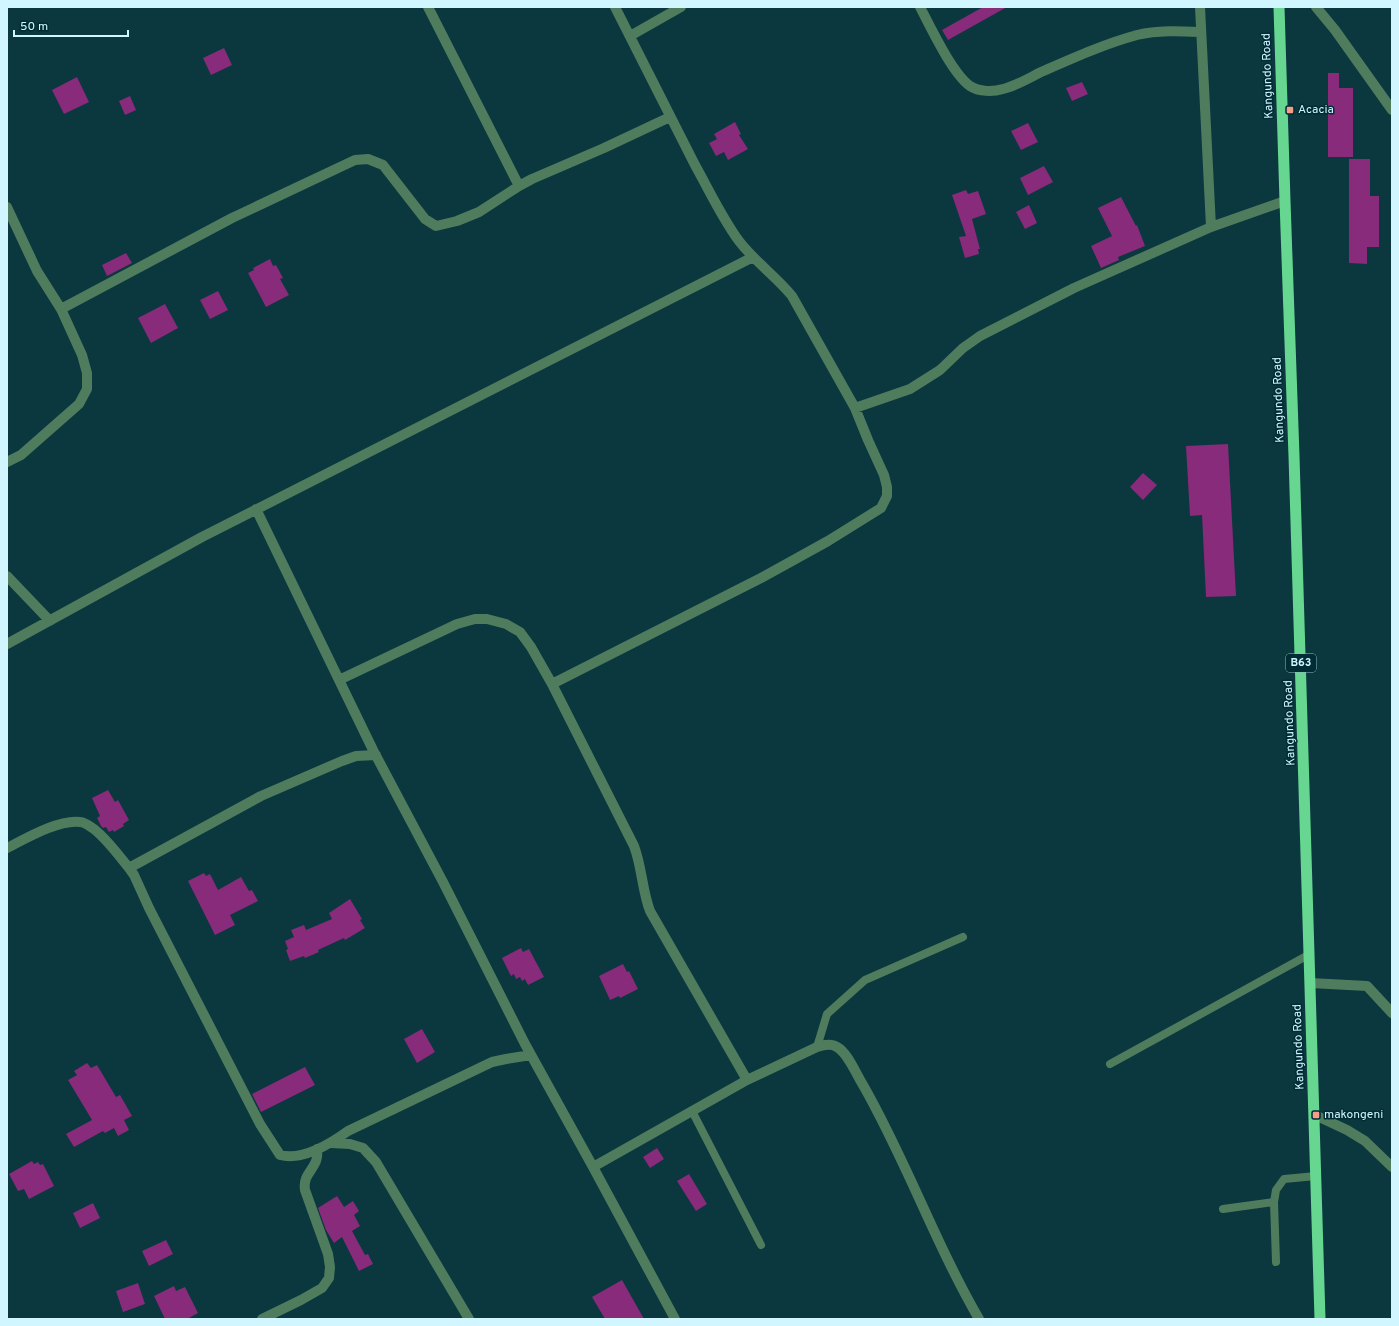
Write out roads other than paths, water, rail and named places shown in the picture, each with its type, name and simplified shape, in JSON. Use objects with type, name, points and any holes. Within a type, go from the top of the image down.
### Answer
[{"type":"highway","name":"Kangundo Road","points":[[1279,7],[1310,954],[1320,1319]]},
{"type":"street","points":[[428,7],[519,186]]},
{"type":"street","points":[[552,684],[761,578],[828,541],[881,508],[887,496],[887,487],[884,475],[855,408],[792,296],[782,283],[753,256],[740,241],[719,208],[670,118],[615,7]]},
{"type":"street","points":[[630,36],[681,7]]},
{"type":"street","points":[[920,7],[937,40],[961,77],[971,86],[988,91],[1003,89],[1079,55],[1139,34],[1164,30],[1200,32]]},
{"type":"street","points":[[1200,7],[1200,32],[1211,227]]},
{"type":"street","points":[[1317,7],[1392,110]]},
{"type":"street","points":[[61,309],[232,218],[355,160],[368,159],[383,165],[425,219],[436,226],[457,221],[479,212],[519,186],[670,118]]},
{"type":"street","points":[[855,408],[910,389],[940,370],[963,348],[980,336],[1074,288],[1211,227],[1285,201]]},
{"type":"street","points":[[7,207],[37,271],[61,309],[82,355],[87,373],[87,388],[79,404],[20,455],[7,462]]},
{"type":"street","points":[[7,644],[202,537],[753,256]]},
{"type":"street","points":[[256,509],[376,755],[443,882],[531,1055],[594,1166],[675,1319]]},
{"type":"street","points":[[7,576],[50,621]]},
{"type":"street","points":[[339,680],[457,624],[475,619],[487,619],[506,624],[520,632],[531,647],[552,684],[634,846],[639,857],[650,911],[747,1080]]},
{"type":"street","points":[[129,868],[261,796],[356,756],[376,755]]},
{"type":"street","points":[[7,848],[40,831],[65,824],[80,822],[92,827],[109,844],[134,875],[149,908],[260,1124],[280,1155],[287,1157],[297,1156],[317,1149],[331,1143],[348,1131],[492,1062],[531,1055]]},
{"type":"street","points":[[1310,983],[1367,986],[1392,1013]]},
{"type":"street","points":[[594,1166],[747,1080],[817,1047],[829,1044],[837,1046],[846,1055],[899,1153],[941,1247],[977,1318]]},
{"type":"street","points":[[1315,1115],[1366,1141],[1392,1167]]},
{"type":"street","points":[[331,1143],[350,1144],[363,1148],[376,1162],[469,1319]]},
{"type":"street","points":[[262,1319],[302,1300],[322,1288],[329,1278],[330,1267],[328,1254],[304,1184],[306,1176],[316,1163],[318,1157],[317,1149]]},
{"type":"lane","points":[[817,1047],[827,1014],[865,980],[963,937]]},
{"type":"lane","points":[[1110,1064],[1310,954]]},
{"type":"lane","points":[[692,1111],[761,1245]]},
{"type":"lane","points":[[1276,1262],[1274,1202],[1276,1190],[1284,1179],[1316,1176]]},
{"type":"lane","points":[[1223,1209],[1274,1202]]},
{"type":"place","name":"Acacia","points":[[1290,110]]},
{"type":"place","name":"makongeni","points":[[1316,1115]]}]
